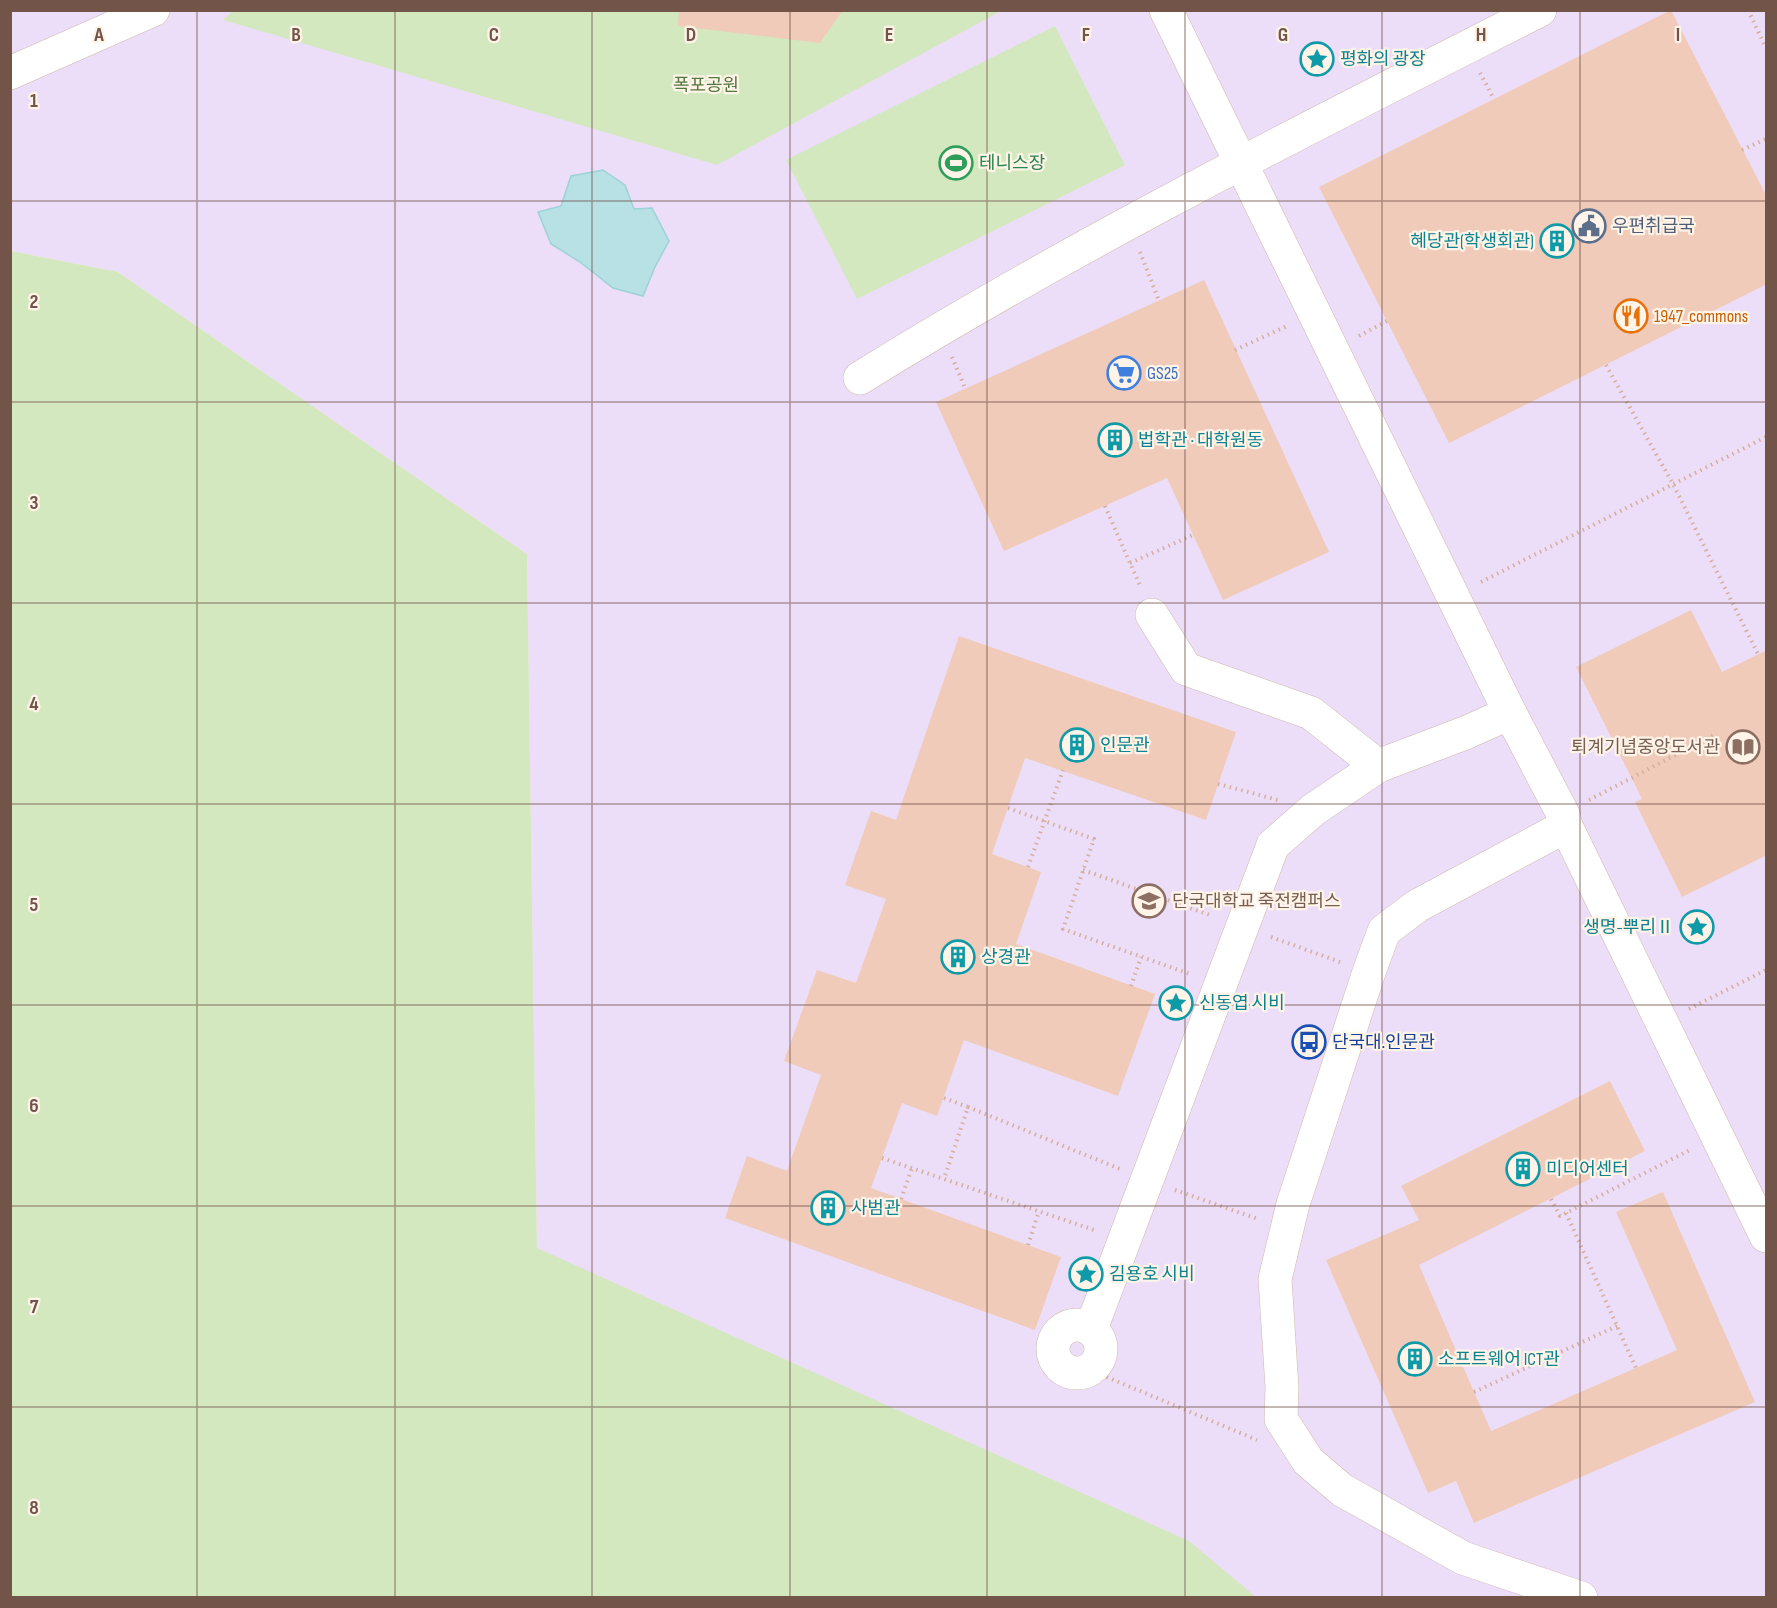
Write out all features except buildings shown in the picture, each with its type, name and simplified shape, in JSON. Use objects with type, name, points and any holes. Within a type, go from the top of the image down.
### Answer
[{"type":"lane","points":[[10,73],[153,10]]},
{"type":"lane","points":[[1166,10],[1767,1236]]},
{"type":"lane","points":[[860,378],[939,329],[1129,223],[1540,10]]},
{"type":"lane","points":[[1152,615],[1186,669],[1311,713],[1378,766]]},
{"type":"lane","points":[[1090,1370],[1096,1365],[1102,1350],[1101,1341],[1091,1329],[1273,845],[1313,810],[1378,766],[1466,733],[1510,713]]},
{"type":"lane","points":[[1564,820],[1417,906],[1384,931],[1293,1204],[1275,1279],[1282,1388],[1281,1419],[1308,1461],[1342,1490],[1463,1558],[1581,1598]]},
{"type":"path","points":[[1748,10],[1767,48]]},
{"type":"path","points":[[1743,150],[1767,139]]},
{"type":"path","points":[[1129,223],[1159,301]]},
{"type":"path","points":[[1235,350],[1315,314]]},
{"type":"path","points":[[1606,365],[1673,484],[1758,654]]},
{"type":"path","points":[[1453,596],[1767,437]]},
{"type":"path","points":[[1105,506],[1152,615]]},
{"type":"path","points":[[1130,563],[1193,535]]},
{"type":"path","points":[[1564,820],[1714,735]]},
{"type":"path","points":[[1028,867],[1063,770]]},
{"type":"path","points":[[1218,784],[1313,810]]},
{"type":"path","points":[[1008,808],[1095,839],[1063,929],[1221,985]]},
{"type":"path","points":[[1083,870],[1190,908]]},
{"type":"path","points":[[1243,927],[1369,972]]},
{"type":"path","points":[[1131,986],[1141,957]]},
{"type":"path","points":[[1662,1022],[1767,970]]},
{"type":"path","points":[[944,1098],[1092,1158]]},
{"type":"path","points":[[944,1179],[968,1107]]},
{"type":"path","points":[[1551,1199],[1560,1216],[1717,1136]]},
{"type":"path","points":[[882,1158],[1125,1241]]},
{"type":"path","points":[[901,1199],[912,1168]]},
{"type":"path","points":[[1147,1180],[1287,1229]]},
{"type":"path","points":[[1028,1245],[1039,1211]]},
{"type":"path","points":[[1566,1213],[1636,1368]]},
{"type":"path","points":[[1474,1392],[1617,1326]]},
{"type":"path","points":[[1090,1370],[1264,1443]]},
{"type":"shaded area","name":"단국대학교 죽전캠퍼스","points":[[10,11],[1766,11],[1766,1597],[996,1597],[537,1248],[527,554],[118,272],[11,251]]},
{"type":"green space","name":"폭포공원","points":[[234,10],[1001,11],[717,165],[223,20]]},
{"type":"green space","name":"테니스장","points":[[1055,26],[1125,165],[857,299],[786,160]]},
{"type":"green space","points":[[11,251],[118,272],[527,554],[537,1248],[1189,1541],[1256,1597],[11,1597]]},
{"type":"water","points":[[603,170],[625,185],[634,209],[652,208],[669,241],[643,296],[613,288],[580,262],[551,244],[538,212],[561,206],[571,176]]},
{"type":"place","name":"평화의 광장","points":[[1317,59]]},
{"type":"place","name":"테니스장","points":[[956,163]]},
{"type":"place","name":"우편취급국","points":[[1589,226]]},
{"type":"place","name":"혜당관(학생회관)","points":[[1557,241]]},
{"type":"place","name":"1947_commons","points":[[1631,316]]},
{"type":"place","name":"GS25","points":[[1124,373]]},
{"type":"place","name":"법학관 · 대학원동","points":[[1115,440]]},
{"type":"place","name":"인문관","points":[[1077,745]]},
{"type":"place","name":"퇴계기념중앙도서관","points":[[1743,747]]},
{"type":"place","name":"단국대학교 죽전캠퍼스","points":[[1149,901]]},
{"type":"place","name":"생명-뿌리Ⅱ","points":[[1697,927]]},
{"type":"place","name":"상경관","points":[[958,957]]},
{"type":"place","name":"신동엽 시비","points":[[1176,1003]]},
{"type":"place","name":"단국대.인문관","points":[[1309,1042]]},
{"type":"place","name":"미디어센터","points":[[1523,1169]]},
{"type":"place","name":"사범관","points":[[828,1208]]},
{"type":"place","name":"김용호 시비","points":[[1086,1274]]},
{"type":"place","name":"소프트웨어 ICT관","points":[[1415,1359]]}]
